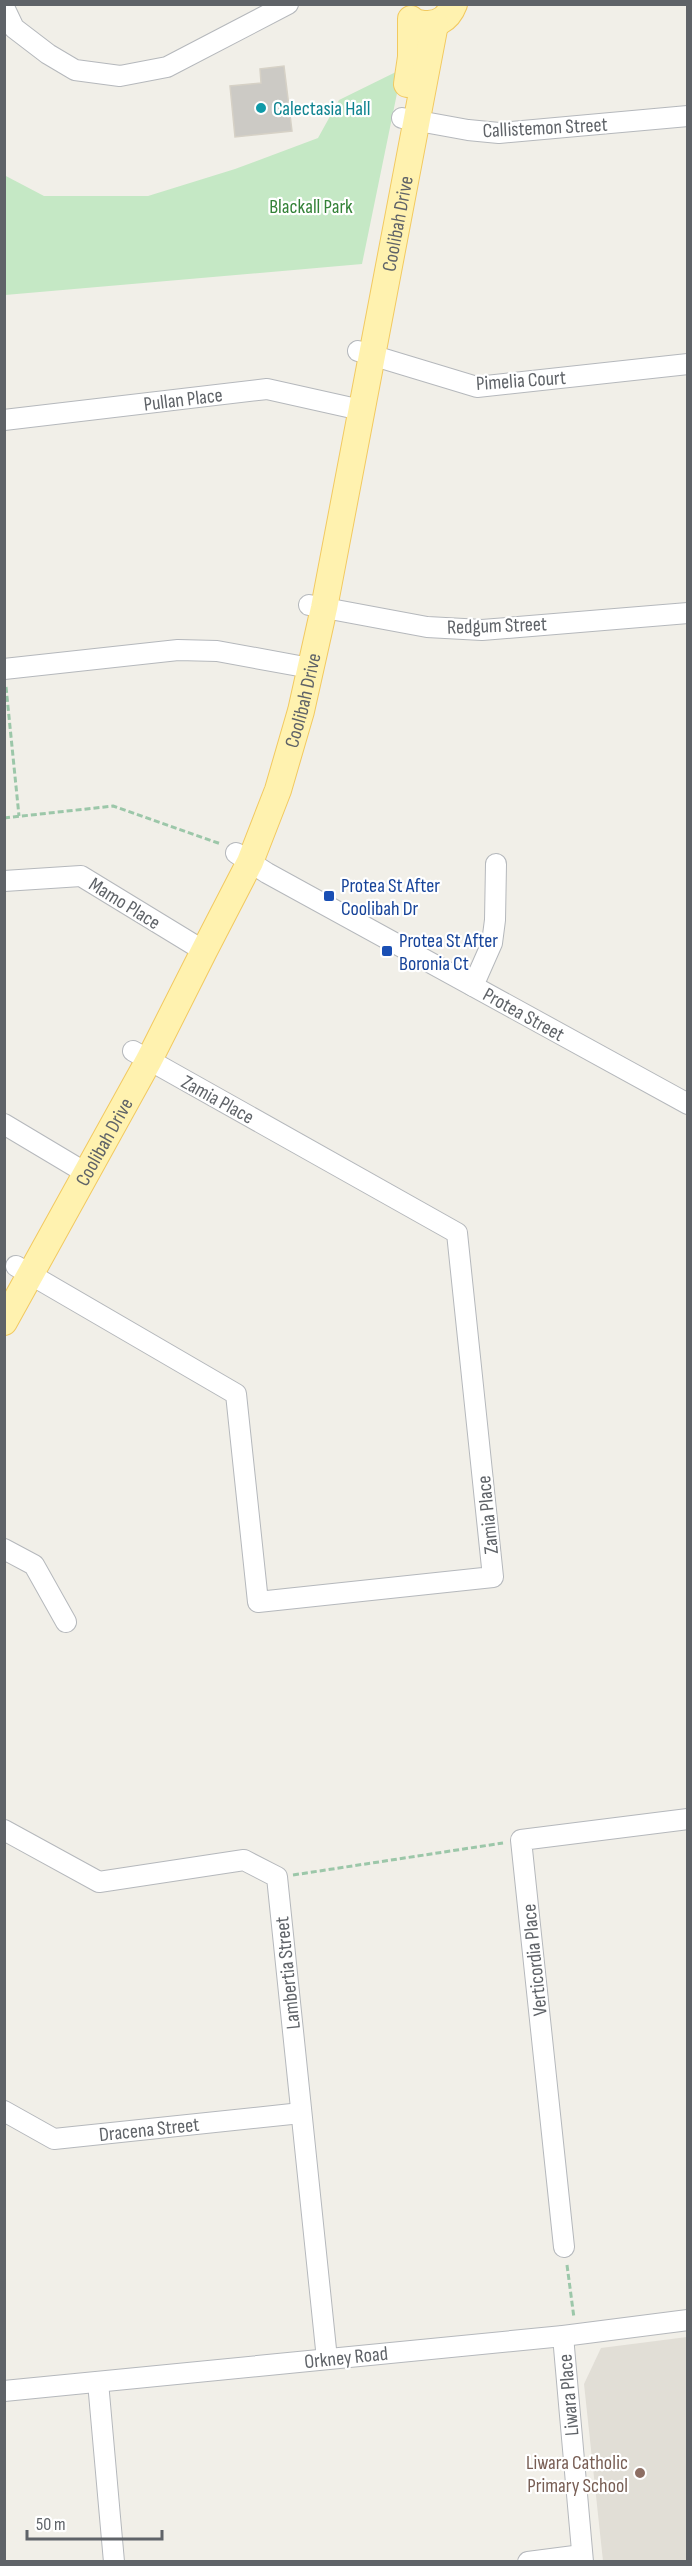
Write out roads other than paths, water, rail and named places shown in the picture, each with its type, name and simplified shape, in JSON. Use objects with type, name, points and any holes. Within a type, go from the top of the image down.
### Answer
[{"type":"main road","points":[[416,16],[448,16],[454,4]]},
{"type":"main road","name":"Coolibah Drive","points":[[4,1322],[17,1276],[80,1169],[243,858],[270,764],[303,666],[316,606],[409,119],[416,16]]},
{"type":"street","points":[[4,7],[14,28],[48,54],[75,70],[120,76],[167,67],[288,4]]},
{"type":"street","name":"Callistemon Street","points":[[409,119],[468,130],[499,133],[687,116]]},
{"type":"street","name":"Pimelia Court","points":[[364,353],[477,387],[687,364]]},
{"type":"street","name":"Pullan Place","points":[[4,420],[267,389],[353,409]]},
{"type":"street","name":"Redgum Street","points":[[316,606],[427,627],[482,630],[687,613]]},
{"type":"street","points":[[4,669],[178,650],[217,651],[303,666]]},
{"type":"street","name":"Protea Street","points":[[243,858],[687,1104]]},
{"type":"street","points":[[473,986],[492,943],[495,920],[496,864]]},
{"type":"street","name":"Mamo Place","points":[[4,881],[81,876],[198,947]]},
{"type":"street","name":"Zamia Place","points":[[17,1276],[236,1394],[258,1602],[494,1577],[457,1233],[141,1055]]},
{"type":"street","points":[[4,1124],[80,1169]]},
{"type":"street","points":[[4,1549],[34,1565],[66,1622]]},
{"type":"street","name":"Verticordia Place","points":[[564,2247],[521,1840],[687,1819]]},
{"type":"street","name":"Lambertia Street","points":[[4,1830],[99,1882],[244,1860],[277,1877],[327,2359]]},
{"type":"street","name":"Dracena Street","points":[[4,2111],[54,2139],[301,2114]]},
{"type":"street","name":"Orkney Road","points":[[4,2391],[569,2335],[687,2319]]},
{"type":"street","name":"Liwara Place","points":[[569,2335],[582,2558]]},
{"type":"street","points":[[98,2382],[114,2562]]},
{"type":"street","points":[[528,2562],[582,2558]]},
{"type":"place","name":"Calectasia Hall","points":[[261,108]]},
{"type":"place","name":"Protea St After Coolibah Dr","points":[[329,896]]},
{"type":"place","name":"Protea St After Boronia Ct","points":[[387,951]]},
{"type":"place","name":"Liwara Catholic Primary School","points":[[640,2473]]},
{"type":"park label","name":"Blackall Park","points":[[311,206]]}]
